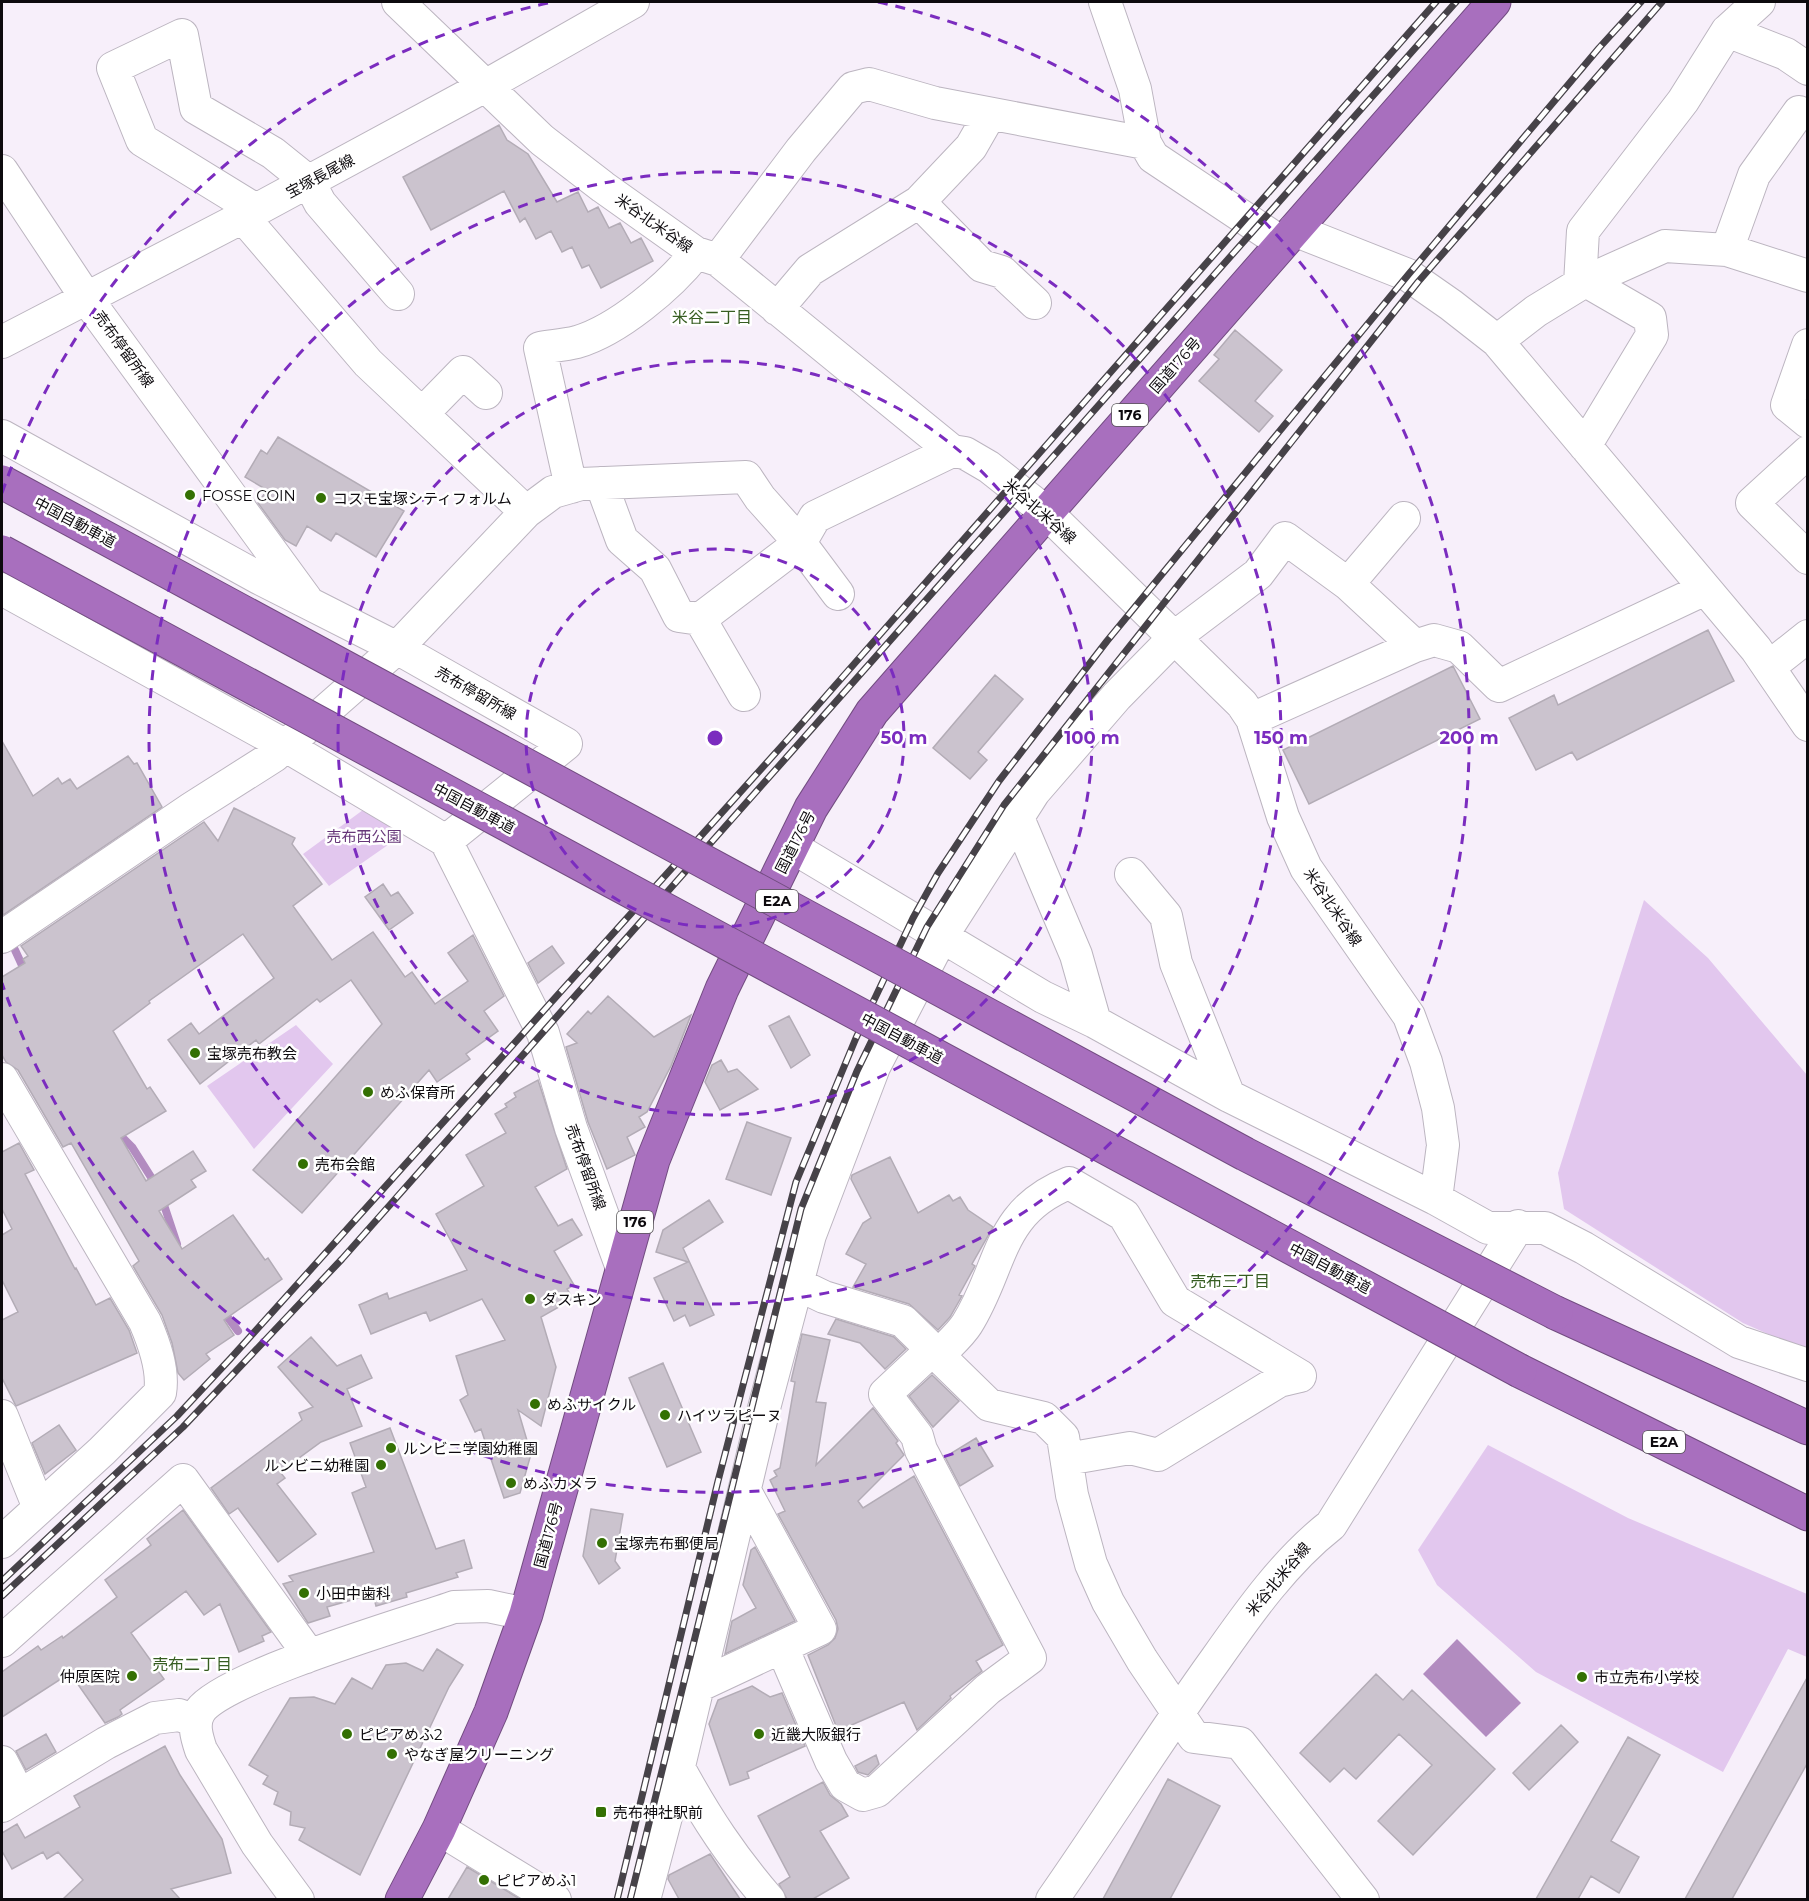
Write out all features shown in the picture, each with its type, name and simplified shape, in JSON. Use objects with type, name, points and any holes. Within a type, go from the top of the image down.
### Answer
[{"type":"highway","name":"国道176号","points":[[402,1899],[439,1829],[491,1712],[526,1614],[653,1160],[722,989],[811,808],[872,712],[1494,2]]},
{"type":"highway","name":"中国自動車道","points":[[2,483],[1245,1154],[1556,1312],[1808,1428]]},
{"type":"highway","name":"中国自動車道","points":[[2,552],[1520,1371],[1808,1514]]},
{"type":"street","name":"米谷北米谷線","points":[[398,2],[542,140],[603,187],[707,256],[777,309],[952,451],[965,453],[989,467],[1046,512],[1137,603],[1155,615],[1242,704],[1252,719],[1283,817],[1306,868],[1409,1016],[1426,1062],[1438,1108],[1443,1145],[1436,1198]]},
{"type":"street","name":"宝塚長尾線","points":[[2,342],[250,214],[487,86],[633,2]]},
{"type":"street","points":[[1105,2],[1135,89],[1145,143],[1153,157],[1288,236],[1408,276],[1451,305],[1497,341],[1769,668],[1808,725]]},
{"type":"street","points":[[1583,282],[1583,231],[1683,101],[1727,31],[1759,2]]},
{"type":"street","points":[[1727,31],[1786,54],[1808,69]]},
{"type":"street","points":[[399,294],[320,203],[309,182],[273,153],[196,108],[182,35],[113,68],[142,140],[250,214],[368,363],[526,512]]},
{"type":"street","points":[[952,451],[815,517],[800,543],[700,619],[679,616],[654,570],[622,540],[586,485],[540,348],[577,342],[639,308],[680,273],[707,256],[853,88],[869,84],[935,103],[1145,143]]},
{"type":"street","points":[[1727,250],[1754,175],[1799,112]]},
{"type":"street","points":[[777,309],[810,270],[919,202],[971,147],[990,114]]},
{"type":"street","name":"売布停留所線","points":[[2,171],[87,299],[310,604],[397,648],[566,744],[446,841],[543,1033],[571,1128],[622,1268]]},
{"type":"street","points":[[919,202],[982,266],[1002,272],[1035,303]]},
{"type":"street","points":[[1497,341],[1536,311],[1583,282],[1665,246],[1727,250],[1808,276]]},
{"type":"street","points":[[1583,282],[1650,318],[1652,334],[1585,446]]},
{"type":"street","points":[[1808,345],[1788,405],[1808,422]]},
{"type":"street","points":[[422,414],[463,372],[486,393]]},
{"type":"street","points":[[2,436],[310,604]]},
{"type":"street","points":[[1808,452],[1752,502],[1808,558]]},
{"type":"street","points":[[2,937],[285,746],[397,648],[526,512],[552,492],[586,485],[746,477],[760,498],[800,543],[838,594]]},
{"type":"street","points":[[1348,584],[1404,518]]},
{"type":"street","points":[[644,1899],[679,1768],[745,1491],[810,1235],[874,1067],[942,936],[1034,792],[1117,696],[1176,636],[1258,574],[1285,538],[1348,584],[1415,646]]},
{"type":"street","points":[[2,589],[285,746],[446,841]]},
{"type":"street","points":[[1252,719],[1415,646],[1434,640],[1460,647],[1499,686],[1705,589]]},
{"type":"street","points":[[700,619],[744,695]]},
{"type":"street","points":[[1769,668],[1808,636]]},
{"type":"street","points":[[1018,818],[1076,954],[1095,1022]]},
{"type":"street","points":[[792,847],[1043,997],[1095,1022],[1229,1096],[1436,1198],[1488,1228],[1518,1226],[1545,1228],[1584,1248],[1739,1342],[1808,1365]]},
{"type":"street","points":[[1131,874],[1166,916],[1176,963],[1229,1096]]},
{"type":"street","points":[[2,1542],[144,1410],[160,1393],[162,1384],[154,1344],[145,1322],[6,1098]]},
{"type":"street","points":[[782,1647],[831,1761],[845,1785],[863,1795],[877,1791],[988,1689],[1030,1658],[921,1450],[917,1436],[885,1394],[966,1325],[983,1293],[1000,1246],[1022,1212],[1047,1192],[1069,1183],[1124,1215],[1175,1301],[1300,1376],[1279,1381],[1158,1455],[1131,1448],[1067,1459]]},
{"type":"street","name":"米谷北米谷線","points":[[1052,1899],[1178,1712],[1243,1622],[1308,1542],[1331,1525],[1518,1226]]},
{"type":"street","points":[[797,1284],[824,1297],[903,1321],[989,1406],[1044,1418],[1063,1437],[1072,1495],[1091,1564],[1108,1602],[1194,1737],[1240,1743],[1363,1899]]},
{"type":"street","points":[[2,1416],[39,1508]]},
{"type":"street","points":[[2,1641],[183,1480],[302,1645],[306,1657]]},
{"type":"street","points":[[698,1686],[820,1629],[745,1491]]},
{"type":"street","points":[[298,1899],[257,1844],[206,1759],[196,1734],[196,1721],[200,1711],[209,1701],[261,1675],[306,1657],[454,1607],[488,1606],[526,1614]]},
{"type":"street","points":[[2,1762],[10,1800],[106,1743],[155,1718],[179,1714],[196,1721]]},
{"type":"street","points":[[679,1768],[707,1820],[730,1854],[769,1899]]},
{"type":"street","points":[[439,1829],[555,1899]]},
{"type":"green space","name":"売布西公園","points":[[363,810],[408,831],[329,886],[303,854]]},
{"type":"green space","points":[[1644,900],[1708,958],[1807,1075],[1807,1351],[1743,1323],[1564,1209],[1558,1173]]},
{"type":"green space","points":[[296,1025],[333,1064],[254,1149],[207,1086]]},
{"type":"green space","points":[[1488,1445],[1628,1518],[1807,1594],[1807,1657],[1788,1649],[1723,1772],[1536,1672],[1437,1585],[1418,1550]]},
{"type":"shaded area","points":[[1457,1639],[1521,1703],[1486,1737],[1423,1674]]},
{"type":"building","points":[[499,125],[507,140],[528,154],[557,202],[578,192],[588,212],[598,207],[609,228],[620,223],[631,243],[641,238],[653,261],[601,288],[589,265],[582,268],[572,247],[562,252],[551,231],[536,239],[525,218],[520,222],[504,191],[431,230],[403,177]]},
{"type":"building","points":[[1235,330],[1282,370],[1255,401],[1273,416],[1259,432],[1199,381],[1219,359],[1214,355]]},
{"type":"building","name":"コスモ宝塚シティフォルム","points":[[278,437],[404,511],[376,557],[336,533],[331,541],[307,526],[296,546],[285,540],[258,503],[267,490],[245,477],[261,450],[267,454]]},
{"type":"building","points":[[1708,630],[1734,681],[1577,760],[1572,752],[1536,770],[1509,718],[1554,695],[1558,705]]},
{"type":"building","points":[[1453,666],[1480,719],[1309,804],[1283,750]]},
{"type":"building","points":[[995,675],[1023,699],[978,752],[987,760],[970,779],[933,748]]},
{"type":"building","points":[[2,741],[33,796],[58,778],[62,784],[70,779],[77,789],[128,756],[134,764],[137,763],[162,807],[3,915]]},
{"type":"building","points":[[234,808],[295,838],[292,844],[322,884],[293,906],[332,960],[373,932],[405,977],[412,972],[435,1004],[468,981],[448,953],[473,935],[504,996],[484,1011],[498,1031],[466,1054],[470,1059],[437,1082],[429,1070],[302,1213],[253,1170],[382,1024],[351,980],[320,1002],[317,999],[259,1044],[256,1040],[200,1084],[168,1040],[191,1023],[199,1034],[274,978],[243,934],[149,1001],[150,1003],[113,1031],[147,1089],[150,1087],[166,1111],[121,1138],[146,1181],[193,1151],[206,1171],[191,1180],[196,1187],[159,1211],[182,1249],[233,1215],[265,1260],[268,1258],[282,1279],[224,1320],[234,1335],[206,1354],[210,1359],[184,1380],[178,1373],[172,1343],[162,1315],[133,1266],[139,1261],[71,1143],[63,1147],[18,1070],[6,1062],[2,1055],[2,977],[25,963],[23,959],[28,956],[21,946],[204,822],[218,841]]},
{"type":"building","points":[[383,884],[391,896],[398,892],[413,913],[389,930],[365,897]]},
{"type":"building","points":[[552,946],[564,963],[538,983],[528,963]]},
{"type":"building","points":[[608,996],[654,1037],[691,1015],[671,1066],[647,1112],[639,1117],[645,1127],[627,1137],[635,1155],[607,1169],[588,1122],[566,1047],[577,1043],[567,1034],[588,1011],[591,1014]]},
{"type":"building","points":[[789,1016],[810,1055],[791,1068],[769,1026]]},
{"type":"building","points":[[721,1060],[728,1072],[737,1069],[758,1089],[720,1110],[705,1082],[712,1065]]},
{"type":"building","points":[[538,1080],[567,1169],[535,1187],[558,1226],[572,1219],[582,1235],[554,1251],[574,1285],[567,1289],[573,1299],[541,1317],[556,1367],[541,1426],[518,1410],[531,1454],[520,1493],[504,1498],[481,1429],[475,1432],[460,1400],[468,1395],[456,1356],[505,1340],[482,1299],[430,1321],[426,1312],[371,1334],[359,1305],[387,1293],[389,1299],[467,1270],[436,1214],[484,1186],[466,1155],[506,1133],[495,1114],[507,1107],[505,1104],[516,1097],[514,1093]]},
{"type":"building","points":[[747,1122],[791,1138],[771,1195],[726,1179]]},
{"type":"building","points":[[19,1143],[34,1170],[25,1174],[75,1269],[96,1305],[110,1298],[129,1330],[137,1353],[16,1406],[2,1378],[2,1320],[18,1312],[2,1280],[2,1235],[12,1229],[2,1209],[2,1152]]},
{"type":"building","points":[[890,1157],[918,1213],[949,1195],[953,1201],[960,1197],[968,1210],[993,1227],[972,1264],[975,1266],[959,1295],[962,1296],[950,1317],[938,1330],[909,1304],[853,1287],[866,1264],[846,1254],[863,1223],[871,1218],[851,1179],[852,1175]]},
{"type":"building","points":[[709,1200],[723,1222],[683,1248],[714,1315],[690,1326],[685,1315],[674,1321],[654,1278],[688,1262],[656,1252],[663,1230]]},
{"type":"building","points":[[836,1319],[894,1337],[906,1349],[885,1369],[860,1343],[828,1334]]},
{"type":"building","points":[[802,1334],[830,1340],[816,1402],[826,1403],[816,1465],[873,1408],[898,1441],[896,1443],[904,1455],[858,1501],[863,1508],[914,1476],[1003,1645],[976,1661],[982,1671],[950,1696],[951,1698],[917,1730],[904,1702],[838,1731],[808,1655],[828,1645],[835,1638],[838,1629],[836,1620],[778,1514],[785,1511],[770,1480],[777,1476],[774,1471],[780,1468],[795,1382],[791,1381]]},
{"type":"building","points":[[311,1337],[337,1366],[361,1355],[372,1378],[347,1389],[362,1426],[321,1442],[280,1472],[285,1478],[277,1484],[316,1534],[278,1562],[238,1508],[229,1514],[211,1488],[302,1420],[299,1413],[313,1407],[278,1367]]},
{"type":"building","name":"ハイツラピーヌ","points":[[663,1363],[701,1452],[667,1467],[629,1378]]},
{"type":"building","points":[[932,1375],[959,1401],[933,1427],[909,1396]]},
{"type":"building","points":[[59,1425],[76,1450],[45,1474],[32,1443]]},
{"type":"building","points":[[390,1428],[436,1549],[464,1540],[472,1568],[456,1573],[458,1577],[406,1593],[407,1597],[376,1606],[373,1594],[327,1607],[330,1616],[308,1623],[283,1584],[293,1581],[289,1576],[374,1552],[352,1493],[366,1487],[350,1443]]},
{"type":"building","points":[[976,1438],[993,1466],[960,1486],[945,1457]]},
{"type":"building","points":[[591,1509],[623,1514],[615,1561],[620,1568],[599,1584],[583,1556]]},
{"type":"building","points":[[183,1510],[271,1632],[262,1636],[264,1641],[239,1652],[220,1604],[204,1615],[186,1591],[131,1633],[164,1679],[120,1710],[122,1714],[118,1717],[105,1723],[70,1673],[2,1717],[2,1672],[38,1646],[41,1650],[62,1636],[63,1638],[117,1597],[105,1580],[151,1545],[147,1539]]},
{"type":"building","points":[[755,1547],[795,1621],[725,1654],[732,1621],[756,1608],[743,1585],[751,1550]]},
{"type":"building","name":"ピピアめふ2","points":[[437,1649],[463,1665],[449,1687],[360,1875],[299,1840],[305,1828],[290,1825],[291,1812],[274,1804],[278,1792],[263,1784],[268,1776],[249,1765],[290,1698],[314,1697],[335,1704],[352,1678],[372,1689],[386,1665],[406,1663],[423,1671]]},
{"type":"building","points":[[1376,1674],[1403,1700],[1412,1690],[1495,1769],[1413,1855],[1378,1821],[1432,1765],[1399,1734],[1356,1779],[1344,1768],[1330,1782],[1300,1753]]},
{"type":"building","points":[[1808,1676],[1808,1762],[1732,1899],[1685,1899]]},
{"type":"building","name":"近畿大阪銀行","points":[[752,1686],[770,1697],[782,1693],[805,1746],[747,1772],[749,1778],[730,1785],[709,1724],[718,1700]]},
{"type":"building","points":[[1561,1725],[1578,1742],[1529,1790],[1513,1773]]},
{"type":"building","points":[[46,1734],[56,1752],[26,1770],[16,1751]]},
{"type":"building","points":[[1628,1737],[1660,1755],[1611,1841],[1639,1857],[1619,1893],[1591,1876],[1578,1899],[1536,1899]]},
{"type":"building","points":[[165,1746],[180,1775],[222,1839],[231,1873],[171,1889],[180,1899],[63,1899],[83,1880],[58,1852],[47,1859],[43,1852],[12,1869],[2,1851],[2,1833],[17,1824],[25,1838],[80,1807],[74,1796]]},
{"type":"building","points":[[876,1755],[879,1764],[868,1775],[858,1772],[855,1766]]},
{"type":"building","points":[[1168,1779],[1220,1806],[1170,1899],[1103,1899]]},
{"type":"building","points":[[823,1782],[830,1795],[841,1804],[848,1816],[820,1831],[849,1878],[813,1899],[787,1899],[779,1884],[790,1877],[758,1816]]},
{"type":"building","points":[[710,1854],[740,1899],[679,1899],[668,1879],[669,1875]]},
{"type":"building","points":[[467,1867],[520,1899],[448,1899]]},
{"type":"waterway","points":[[15,950],[26,974]]},
{"type":"waterway","points":[[115,1130],[132,1147],[156,1185]]},
{"type":"waterway","points":[[162,1199],[177,1244]]},
{"type":"waterway","points":[[223,1311],[238,1331]]},
{"type":"railway","points":[[2,1581],[177,1416],[231,1358],[789,738],[1436,2]]},
{"type":"railway","points":[[2,1596],[183,1427],[342,1259],[1456,2]]},
{"type":"railway","points":[[617,1900],[718,1481],[796,1182],[856,1038],[913,918],[938,873],[999,781],[1107,641],[1408,275],[1599,48],[1641,2]]},
{"type":"railway","points":[[630,1900],[801,1209],[857,1071],[927,927],[1004,805],[1418,282],[1662,2]]},
{"type":"place","name":"FOSSE COIN","points":[[190,495]]},
{"type":"place","name":"コスモ宝塚シティフォルム","points":[[321,498]]},
{"type":"place","name":"宝塚売布教会","points":[[195,1053]]},
{"type":"place","name":"めふ保育所","points":[[368,1092]]},
{"type":"place","name":"売布会館","points":[[303,1164]]},
{"type":"place","name":"ダスキン","points":[[530,1299]]},
{"type":"place","name":"めふサイクル","points":[[535,1404]]},
{"type":"place","name":"ハイツラピーヌ","points":[[665,1415]]},
{"type":"place","name":"ルンビニ学園幼稚園","points":[[391,1448]]},
{"type":"place","name":"ルンビニ幼稚園","points":[[381,1465]]},
{"type":"place","name":"めふカメラ","points":[[511,1483]]},
{"type":"place","name":"宝塚売布郵便局","points":[[602,1543]]},
{"type":"place","name":"小田中歯科","points":[[304,1593]]},
{"type":"place","name":"仲原医院","points":[[132,1676]]},
{"type":"place","name":"市立売布小学校","points":[[1582,1677]]},
{"type":"place","name":"ピピアめふ2","points":[[347,1734]]},
{"type":"place","name":"近畿大阪銀行","points":[[759,1734]]},
{"type":"place","name":"やなぎ屋クリーニング","points":[[392,1754]]},
{"type":"place","name":"売布神社駅前","points":[[601,1812]]},
{"type":"place","name":"ピピアめふ1","points":[[484,1880]]},
{"type":"district","name":"米谷二丁目","points":[[712,317]]},
{"type":"district","name":"売布三丁目","points":[[1230,1281]]},
{"type":"district","name":"売布二丁目","points":[[192,1664]]}]
